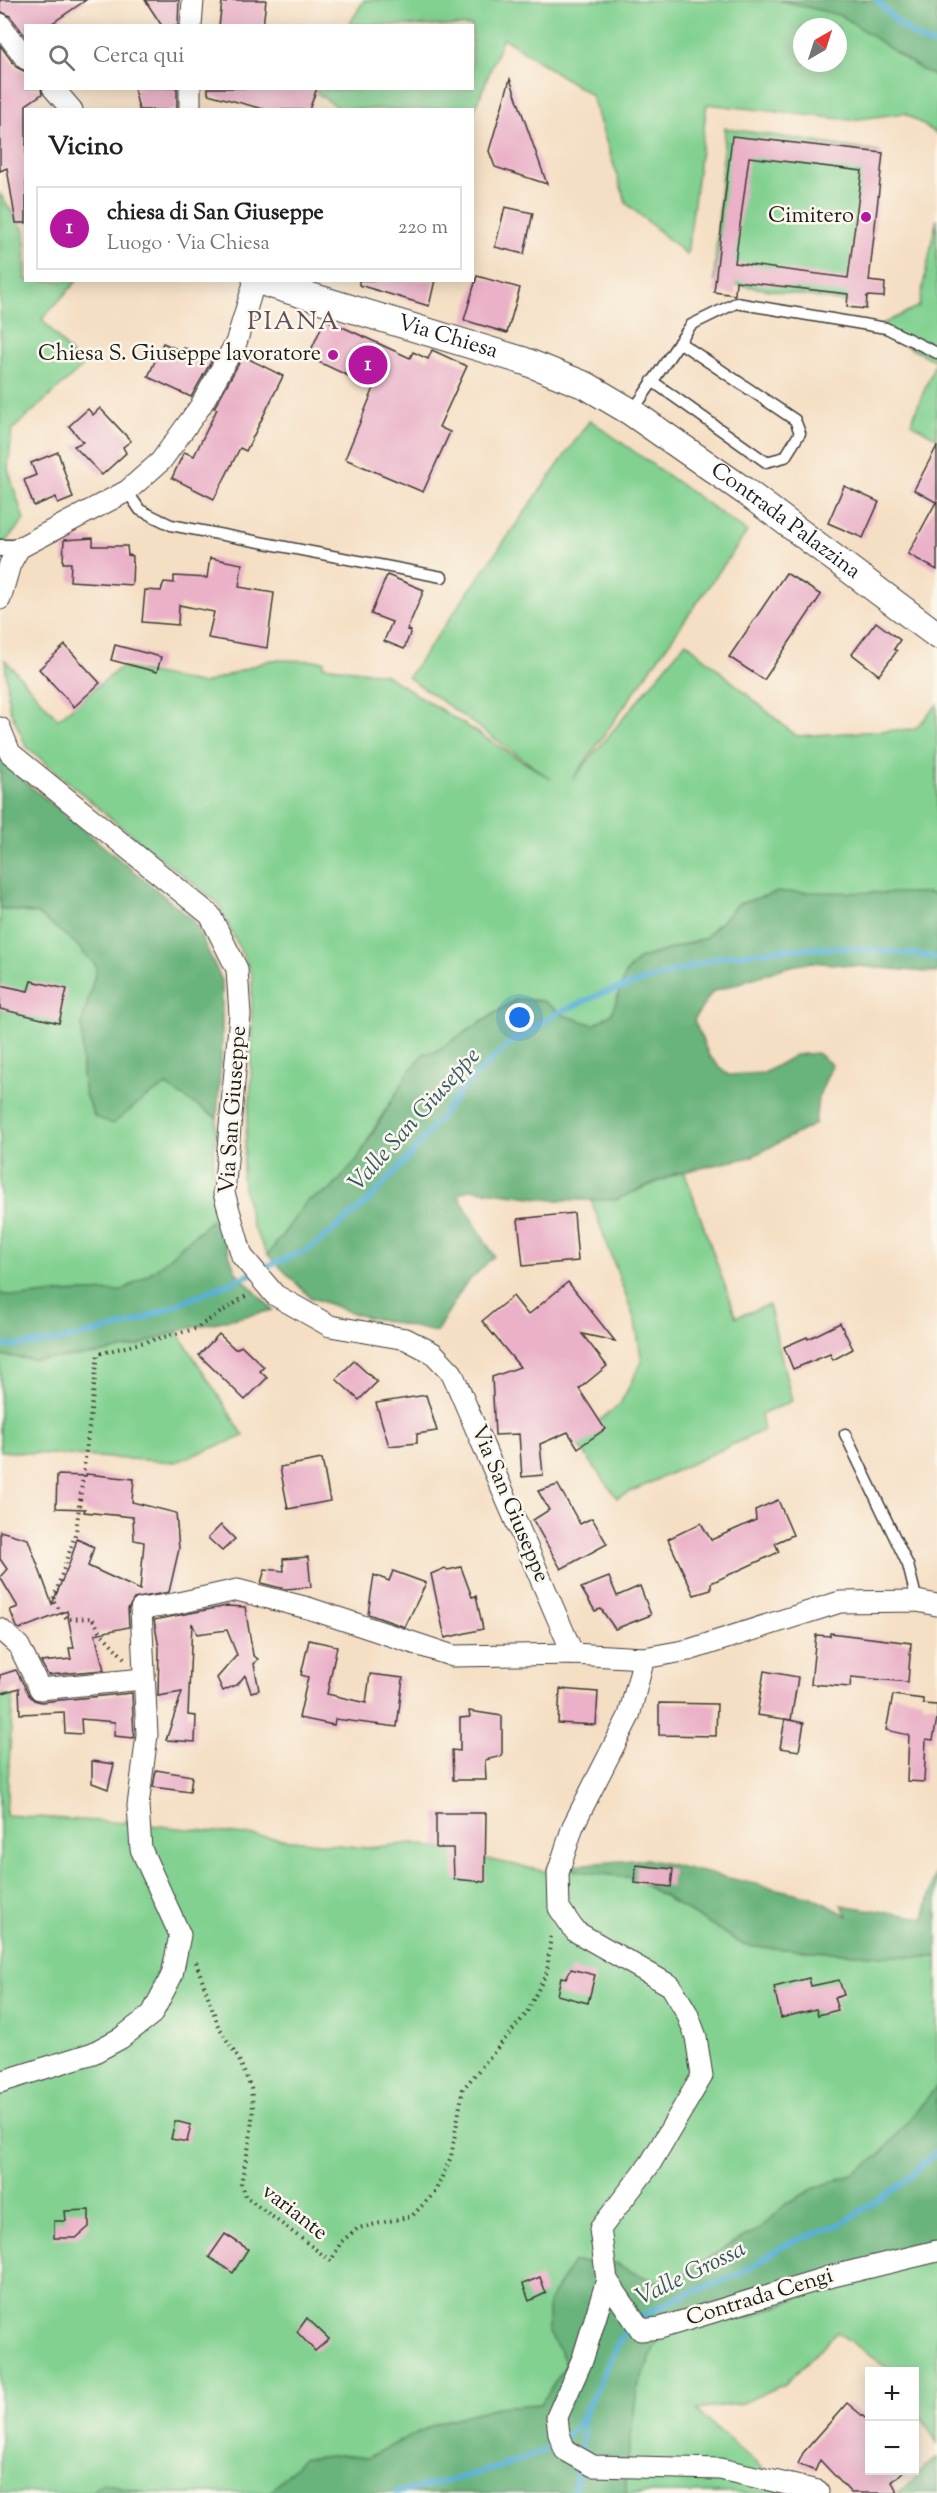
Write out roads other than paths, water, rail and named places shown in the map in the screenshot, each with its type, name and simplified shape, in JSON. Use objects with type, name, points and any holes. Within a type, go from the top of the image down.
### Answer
[{"type":"street","points":[[191,24],[193,0]]},
{"type":"street","points":[[0,24],[24,56]]},
{"type":"street","points":[[55,90],[70,108]]},
{"type":"street","points":[[190,90],[190,108]]},
{"type":"street","points":[[0,599],[10,564],[9,548],[127,491],[160,461],[200,407],[236,343],[255,282]]},
{"type":"street","name":"Via Chiesa","points":[[263,282],[524,362],[587,386],[631,412]]},
{"type":"street","name":"Contrada Palazzina","points":[[631,412],[746,492],[937,635]]},
{"type":"street","name":"Via San Giuseppe","points":[[0,728],[10,753],[210,915],[237,969],[240,1015],[224,1192],[242,1256],[275,1295],[330,1326],[406,1339],[433,1353],[452,1372],[573,1654]]},
{"type":"street","points":[[0,2082],[93,2053],[121,2038],[152,2014],[172,1976],[180,1935],[141,1849],[138,1806],[147,1735],[141,1609],[237,1590],[308,1608],[453,1656],[573,1654],[644,1658],[688,1650],[840,1602],[927,1603]]},
{"type":"street","points":[[0,1629],[19,1646],[39,1689],[143,1679]]},
{"type":"street","points":[[644,1658],[628,1716],[573,1826],[558,1873],[559,1908],[575,1931],[671,1986],[687,2013],[696,2037],[702,2076],[650,2164],[600,2229],[607,2280],[583,2358],[557,2417],[559,2434],[565,2450],[593,2466],[720,2469],[818,2491]]},
{"type":"street","name":"Contrada Cengi","points":[[607,2280],[641,2330],[660,2328],[825,2278],[937,2251]]},
{"type":"lane","points":[[631,412],[691,325],[736,303],[886,328],[937,353]]},
{"type":"lane","points":[[652,381],[766,462],[785,457],[801,433],[795,420],[679,342]]},
{"type":"lane","points":[[127,491],[140,510],[171,525],[442,577]]},
{"type":"lane","points":[[845,1434],[927,1603]]},
{"type":"waterway","points":[[877,0],[896,21],[920,40],[937,46]]},
{"type":"waterway","name":"Valle San Giuseppe","points":[[260,1269],[310,1249],[365,1204],[410,1156],[465,1086],[504,1048],[556,1014],[603,993],[719,957],[784,949],[846,948],[937,958]]},
{"type":"waterway","name":"Valle San Giuseppe","points":[[0,1345],[12,1346],[62,1340],[131,1324],[251,1274]]},
{"type":"waterway","name":"Valle Grossa","points":[[639,2318],[676,2299],[740,2274],[787,2244],[841,2224],[902,2184],[937,2151]]},
{"type":"waterway","name":"Valle Grossa","points":[[396,2493],[491,2470],[518,2461],[561,2440],[574,2428],[582,2416],[615,2349],[631,2324]]},
{"type":"waterway","points":[[580,2453],[585,2412]]},
{"type":"waterway","points":[[574,2493],[577,2473]]},
{"type":"place","name":"Cimitero","points":[[866,217]]},
{"type":"place","name":"Chiesa S. Giuseppe lavoratore","points":[[333,355]]},
{"type":"place","name":"chiesa di San Giuseppe","points":[[368,365]]},
{"type":"district","name":"PIANA","points":[[294,322]]}]
